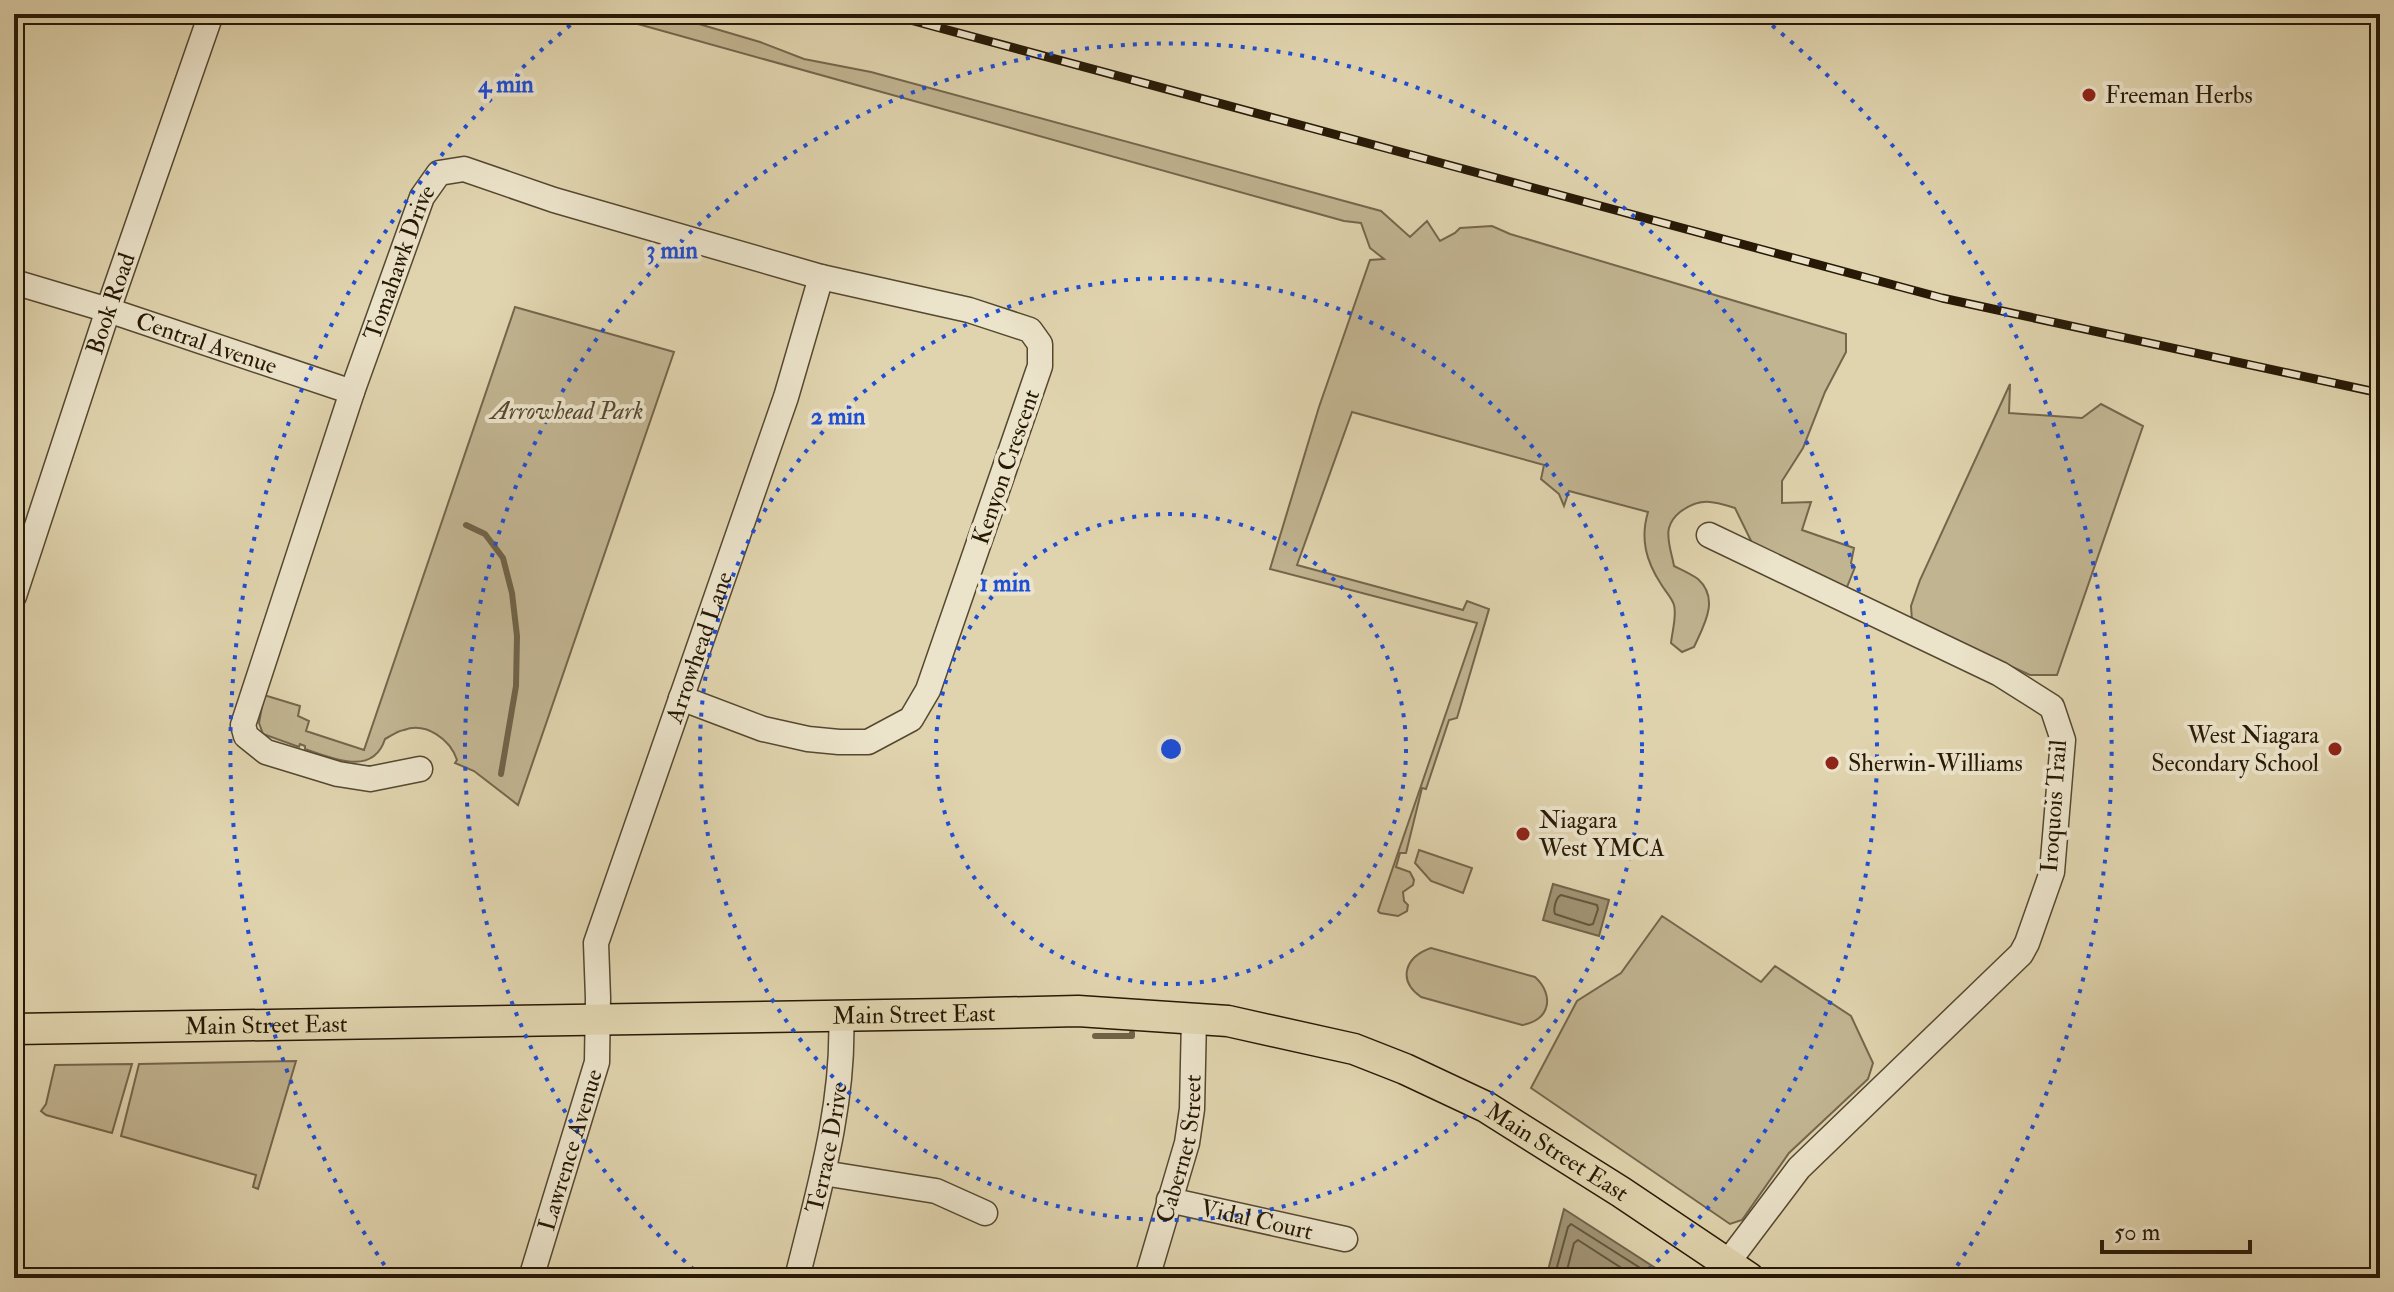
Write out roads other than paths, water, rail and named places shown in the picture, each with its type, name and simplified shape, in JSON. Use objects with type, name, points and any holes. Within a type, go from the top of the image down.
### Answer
[{"type":"main road","name":"Main Street East","points":[[14,1029],[1034,1011],[1228,1021],[1354,1049],[1486,1107],[1738,1270]]},
{"type":"street","name":"Book Road","points":[[14,596],[108,310],[211,14]]},
{"type":"street","name":"Tomahawk Drive","points":[[420,769],[370,779],[338,774],[266,752],[246,736],[243,725],[352,392],[422,197],[439,173],[464,169],[554,200],[821,277],[969,310],[1030,330],[1040,344]]},
{"type":"street","name":"Arrowhead Lane","points":[[598,1019],[596,943],[786,397],[821,277]]},
{"type":"street","name":"Central Avenue","points":[[14,282],[108,310],[352,392]]},
{"type":"street","name":"Kenyon Crescent","points":[[681,698],[763,729],[839,742],[868,742],[911,719],[928,690],[983,535],[1040,366],[1040,344]]},
{"type":"street","name":"Iroquois Trail","points":[[1709,535],[2000,674],[2052,707],[2063,740],[2052,872],[2021,954],[1799,1168],[1738,1270]]},
{"type":"street","name":"Terrace Drive","points":[[797,1278],[823,1173],[843,1055],[841,1015]]},
{"type":"street","name":"Cabernet Street","points":[[1147,1278],[1187,1143],[1192,1109],[1194,1018]]},
{"type":"street","name":"Lawrence Avenue","points":[[531,1278],[597,1062],[598,1019]]},
{"type":"street","points":[[823,1173],[936,1191],[985,1213]]},
{"type":"street","name":"Vidal Court","points":[[1169,1200],[1345,1239]]},
{"type":"water","points":[[1553,884],[1609,900],[1599,936],[1543,920]]},
{"type":"water","points":[[1564,1209],[1671,1278],[1546,1278]]},
{"type":"waterway","points":[[466,525],[485,534],[503,558],[512,593],[517,636],[516,686],[501,774]]},
{"type":"waterway","points":[[1095,1036],[1132,1036],[1132,1033]]},
{"type":"waterway","points":[[1775,1273],[1778,1270],[1789,1278]]},
{"type":"railway","points":[[888,14],[1942,298],[2380,393]]},
{"type":"place","name":"Freeman Herbs","points":[[2089,95]]},
{"type":"place","name":"West Niagara Secondary School","points":[[2335,749]]},
{"type":"place","name":"Sherwin-Williams","points":[[1832,763]]},
{"type":"place","name":"Niagara West YMCA","points":[[1523,834]]},
{"type":"park label","name":"Arrowhead Park","points":[[567,411]]}]
